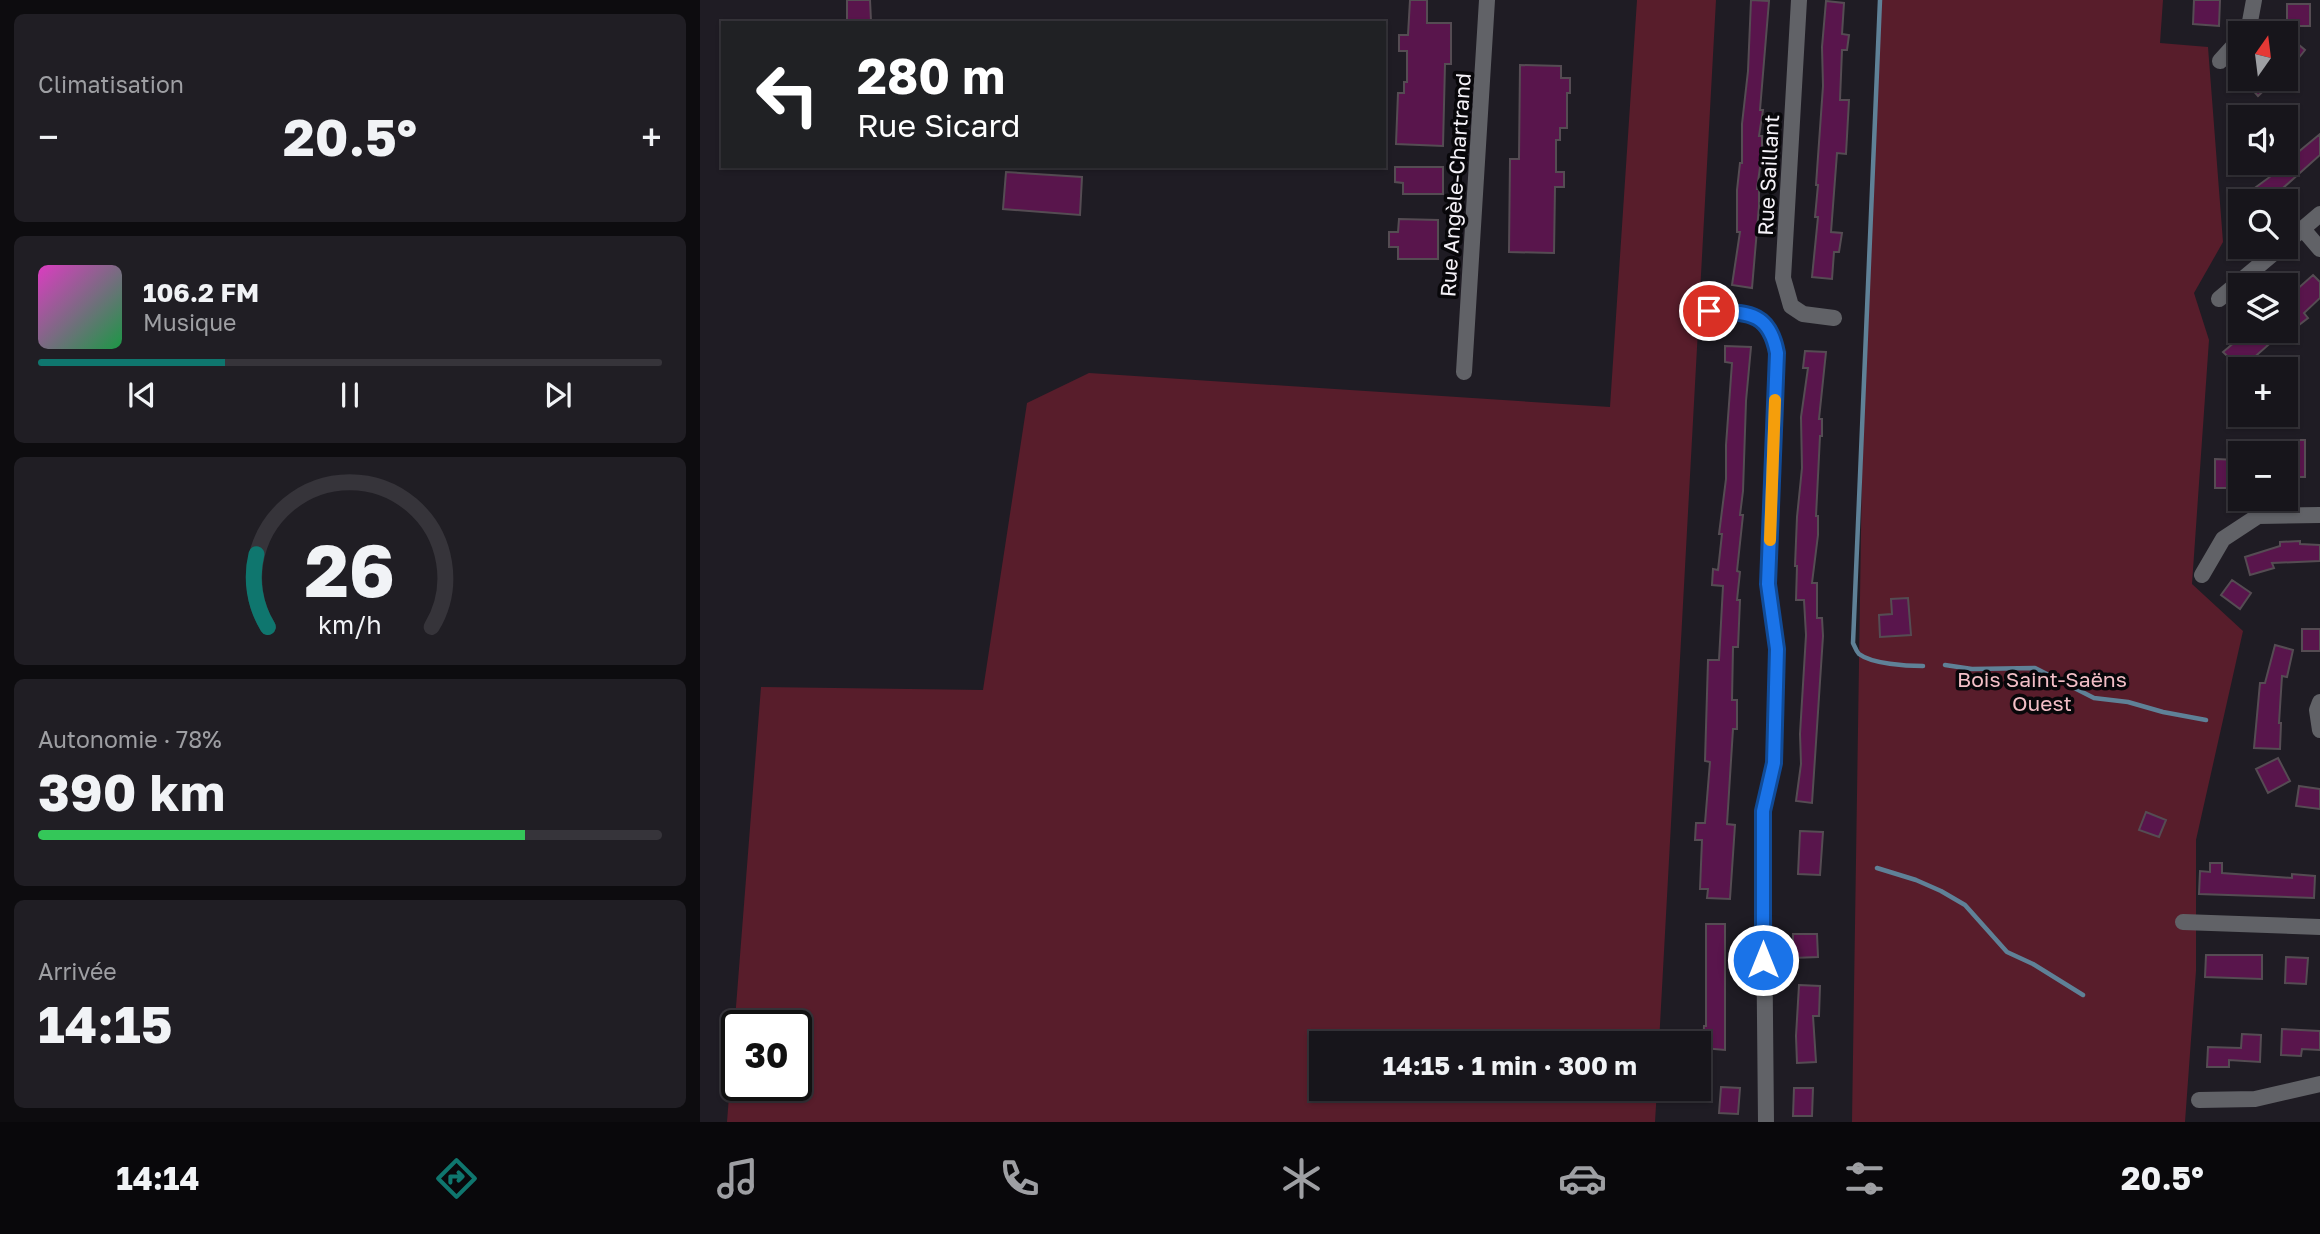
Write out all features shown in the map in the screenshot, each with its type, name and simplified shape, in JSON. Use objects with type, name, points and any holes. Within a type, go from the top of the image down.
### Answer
[{"type":"street","name":"Rue Angèle-Chartrand","points":[[1464,372],[1487,0]]},
{"type":"street","name":"Rue Saillant","points":[[1799,0],[1783,278],[1791,306],[1803,314],[1835,318]]},
{"type":"street","points":[[2250,21],[2254,0]]},
{"type":"street","points":[[2220,61],[2228,52]]},
{"type":"street","points":[[2298,232],[2320,214]]},
{"type":"street","points":[[2302,229],[2320,249]]},
{"type":"street","points":[[2219,299],[2267,259]]},
{"type":"street","points":[[1709,311],[1740,312],[1761,319],[1773,334],[1777,353],[1768,584],[1777,649],[1774,763],[1763,811],[1766,1122]]},
{"type":"street","points":[[2202,575],[2223,539],[2258,516],[2320,515]]},
{"type":"street","points":[[2320,702],[2317,710],[2320,730]]},
{"type":"street","points":[[2183,922],[2320,926]]},
{"type":"street","points":[[2199,1100],[2255,1099],[2320,1084]]},
{"type":"green space","points":[[1637,0],[1716,0],[1660,1031],[1309,1031],[1309,1101],[1656,1101],[1655,1122],[727,1122],[729,1101],[812,1101],[812,1010],[736,1010],[761,687],[983,690],[1027,403],[1089,373],[1610,407]]},
{"type":"green space","name":"Bois Saint-Saëns Ouest","points":[[1879,0],[2163,0],[2160,43],[2208,47],[2223,242],[2194,293],[2209,340],[2192,584],[2243,631],[2196,840],[2196,971],[2185,1122],[1852,1122],[1864,335]]},
{"type":"building","points":[[847,0],[870,0],[871,21],[847,21]]},
{"type":"building","points":[[1410,0],[1427,0],[1427,23],[1451,23],[1451,64],[1445,64],[1443,146],[1396,144],[1398,93],[1404,93],[1404,82],[1407,82],[1407,51],[1399,51],[1399,35],[1408,35]]},
{"type":"building","points":[[1751,0],[1769,1],[1760,110],[1763,110],[1759,136],[1762,136],[1762,153],[1757,189],[1759,206],[1752,288],[1732,285],[1740,232],[1737,232],[1737,190],[1742,163],[1742,124],[1748,71]]},
{"type":"building","points":[[2194,0],[2220,0],[2219,26],[2193,24]]},
{"type":"building","points":[[1826,1],[1844,3],[1842,34],[1849,35],[1847,50],[1842,50],[1840,100],[1849,100],[1846,154],[1837,153],[1831,232],[1842,233],[1839,252],[1834,252],[1832,279],[1812,277],[1818,217],[1815,217],[1816,185]]},
{"type":"building","points":[[2287,4],[2310,4],[2310,26],[2298,26],[2298,21],[2287,21]]},
{"type":"building","points":[[2298,44],[2305,50],[2298,59]]},
{"type":"building","points":[[1520,65],[1561,66],[1561,78],[1570,78],[1567,128],[1560,128],[1560,140],[1556,140],[1556,172],[1564,172],[1564,187],[1555,187],[1554,253],[1509,252],[1510,159],[1519,159]]},
{"type":"building","points":[[2320,134],[2320,155],[2298,175],[2298,152]]},
{"type":"building","points":[[1395,167],[1443,167],[1443,194],[1403,194],[1403,183],[1395,182]]},
{"type":"building","points":[[1006,172],[1082,177],[1080,215],[1003,209]]},
{"type":"building","points":[[2272,175],[2298,175],[2284,189],[2253,189]]},
{"type":"building","points":[[1399,219],[1438,220],[1438,259],[1398,259],[1398,247],[1389,247],[1389,232],[1398,232]]},
{"type":"building","points":[[2313,275],[2320,282],[2320,298],[2304,313],[2308,318],[2298,326],[2298,288]]},
{"type":"building","points":[[2234,343],[2270,343],[2255,357],[2228,357],[2223,352]]},
{"type":"building","points":[[1725,346],[1751,347],[1740,515],[1743,515],[1737,571],[1740,572],[1737,600],[1740,600],[1738,647],[1733,647],[1732,700],[1737,700],[1737,729],[1733,729],[1727,824],[1735,825],[1730,899],[1707,898],[1708,889],[1700,889],[1702,840],[1695,840],[1696,823],[1705,823],[1710,762],[1705,761],[1708,660],[1719,660],[1723,586],[1712,585],[1713,569],[1718,570],[1722,534],[1719,534],[1726,479],[1732,363],[1725,362]]},
{"type":"building","points":[[1805,351],[1826,352],[1819,419],[1822,419],[1822,436],[1816,516],[1818,535],[1812,583],[1817,583],[1817,618],[1822,618],[1823,636],[1812,803],[1796,801],[1801,764],[1800,734],[1806,635],[1804,600],[1796,600],[1795,566],[1802,468],[1801,417],[1808,368],[1803,368]]},
{"type":"building","points":[[2305,440],[2305,477],[2298,477],[2298,441],[2283,441]]},
{"type":"building","points":[[2215,459],[2228,460],[2228,488],[2215,488]]},
{"type":"building","points":[[2300,541],[2300,544],[2320,545],[2320,561],[2272,563],[2274,568],[2250,575],[2245,557],[2280,546],[2280,542]]},
{"type":"building","points":[[2232,580],[2251,593],[2240,609],[2221,595]]},
{"type":"building","points":[[1908,598],[1911,635],[1880,637],[1879,615],[1892,614],[1891,599]]},
{"type":"building","points":[[2302,629],[2320,629],[2320,651],[2302,651]]},
{"type":"building","points":[[2275,645],[2293,650],[2287,677],[2282,676],[2280,749],[2254,748],[2260,683],[2265,683]]},
{"type":"building","points":[[2278,758],[2290,781],[2268,793],[2256,769]]},
{"type":"building","points":[[2299,786],[2320,789],[2320,809],[2296,806]]},
{"type":"building","points":[[2146,812],[2166,820],[2159,837],[2139,830]]},
{"type":"building","points":[[1800,831],[1823,832],[1820,875],[1798,874]]},
{"type":"building","points":[[2210,863],[2222,863],[2222,873],[2292,878],[2292,874],[2315,876],[2314,898],[2199,894],[2200,871],[2210,872]]},
{"type":"building","points":[[1706,924],[1725,924],[1725,1050],[1711,1049],[1711,1031],[1704,1031],[1706,1026]]},
{"type":"building","points":[[1793,934],[1817,934],[1818,957],[1793,958]]},
{"type":"building","points":[[2206,955],[2262,955],[2262,979],[2205,977]]},
{"type":"building","points":[[2286,957],[2308,958],[2306,984],[2285,983]]},
{"type":"building","points":[[1799,985],[1820,986],[1819,1016],[1813,1016],[1816,1062],[1797,1063]]},
{"type":"building","points":[[2282,1029],[2320,1031],[2320,1050],[2302,1049],[2301,1056],[2281,1055]]},
{"type":"building","points":[[2242,1034],[2261,1035],[2260,1062],[2229,1060],[2229,1067],[2207,1067],[2208,1047],[2241,1048]]},
{"type":"building","points":[[1721,1087],[1740,1088],[1738,1114],[1719,1113]]},
{"type":"building","points":[[1794,1088],[1813,1088],[1812,1116],[1793,1116]]},
{"type":"waterway","points":[[1880,0],[1853,643],[1859,654],[1872,660],[1923,666]]},
{"type":"waterway","points":[[1945,665],[1972,669],[2035,668],[2094,698],[2128,702],[2206,720]]},
{"type":"waterway","points":[[1877,868],[1916,880],[1965,905],[2007,952],[2033,964],[2083,995]]},
{"type":"slow traffic","points":[[1770,540],[1775,400]]},
{"type":"route","points":[[1709,311],[1740,312],[1761,319],[1773,334],[1777,353],[1768,584],[1777,649],[1774,763],[1763,811],[1763,960]]}]
